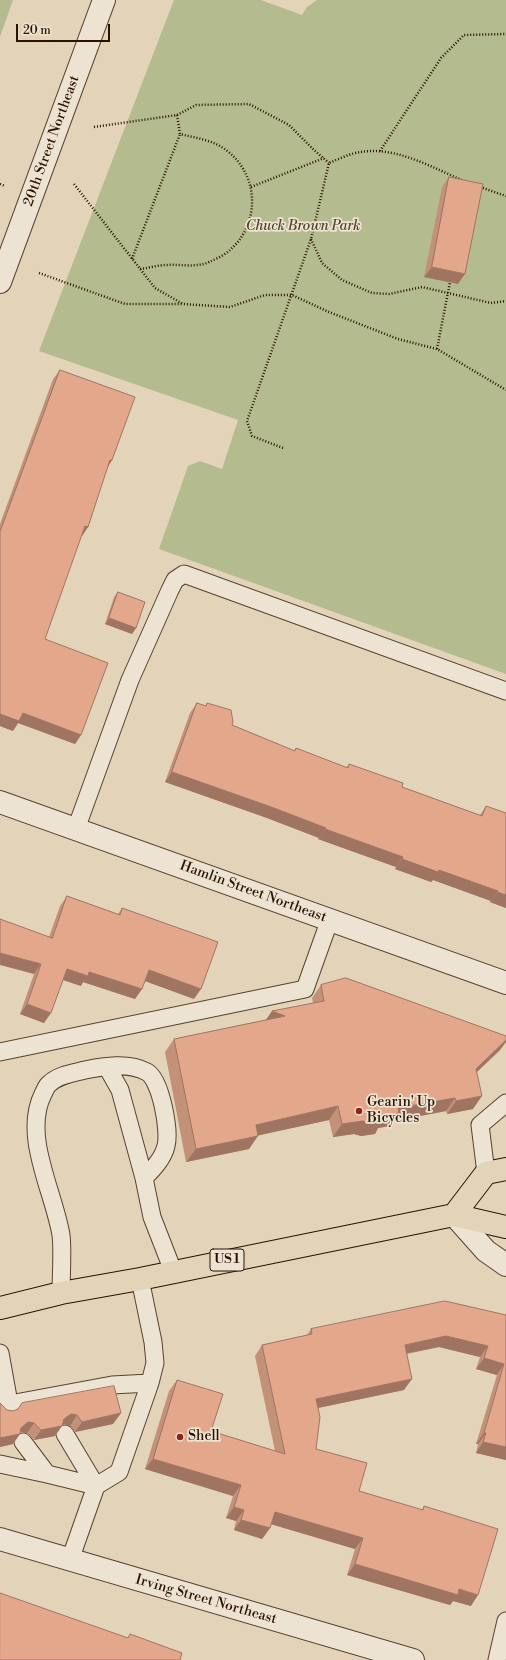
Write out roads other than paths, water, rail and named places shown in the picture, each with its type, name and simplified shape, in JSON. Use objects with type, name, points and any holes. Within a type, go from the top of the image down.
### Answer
[{"type":"main road","points":[[454,1215],[496,1171]]},
{"type":"main road","name":"US 1","points":[[0,1308],[61,1293],[140,1279],[173,1271],[454,1215],[506,1227]]},
{"type":"street","name":"20th Street Northeast","points":[[0,282],[104,0]]},
{"type":"street","name":"Hamlin Street Northeast","points":[[0,802],[506,983]]},
{"type":"street","points":[[454,1215],[486,1251],[506,1265]]},
{"type":"street","name":"Irving Street Northeast","points":[[0,1539],[412,1660]]},
{"type":"lane","points":[[76,829],[130,680],[175,580],[184,574],[506,691]]},
{"type":"lane","points":[[0,1052],[305,989],[330,920]]},
{"type":"lane","points":[[107,1067],[120,1090],[144,1178],[152,1217],[173,1271]]},
{"type":"lane","points":[[61,1293],[61,1236],[36,1139],[35,1120],[38,1103],[48,1084],[62,1076],[107,1067],[134,1067],[149,1073],[159,1090],[166,1128],[166,1146],[156,1166],[144,1178]]},
{"type":"lane","points":[[496,1171],[480,1125],[506,1103]]},
{"type":"lane","points":[[70,1560],[96,1486],[119,1472],[150,1383],[155,1363],[153,1342],[140,1279]]},
{"type":"lane","points":[[0,1353],[4,1407]]},
{"type":"lane","points":[[4,1407],[112,1385],[150,1383]]},
{"type":"lane","points":[[4,1407],[29,1406]]},
{"type":"lane","points":[[65,1434],[96,1486]]},
{"type":"lane","points":[[23,1442],[47,1474]]},
{"type":"lane","points":[[0,1464],[96,1486]]},
{"type":"lane","points":[[497,1660],[506,1621]]},
{"type":"place","name":"Gearin' Up Bicycles","points":[[359,1111]]},
{"type":"place","name":"Shell","points":[[180,1437]]},
{"type":"park label","name":"Chuck Brown Park","points":[[303,227]]}]
